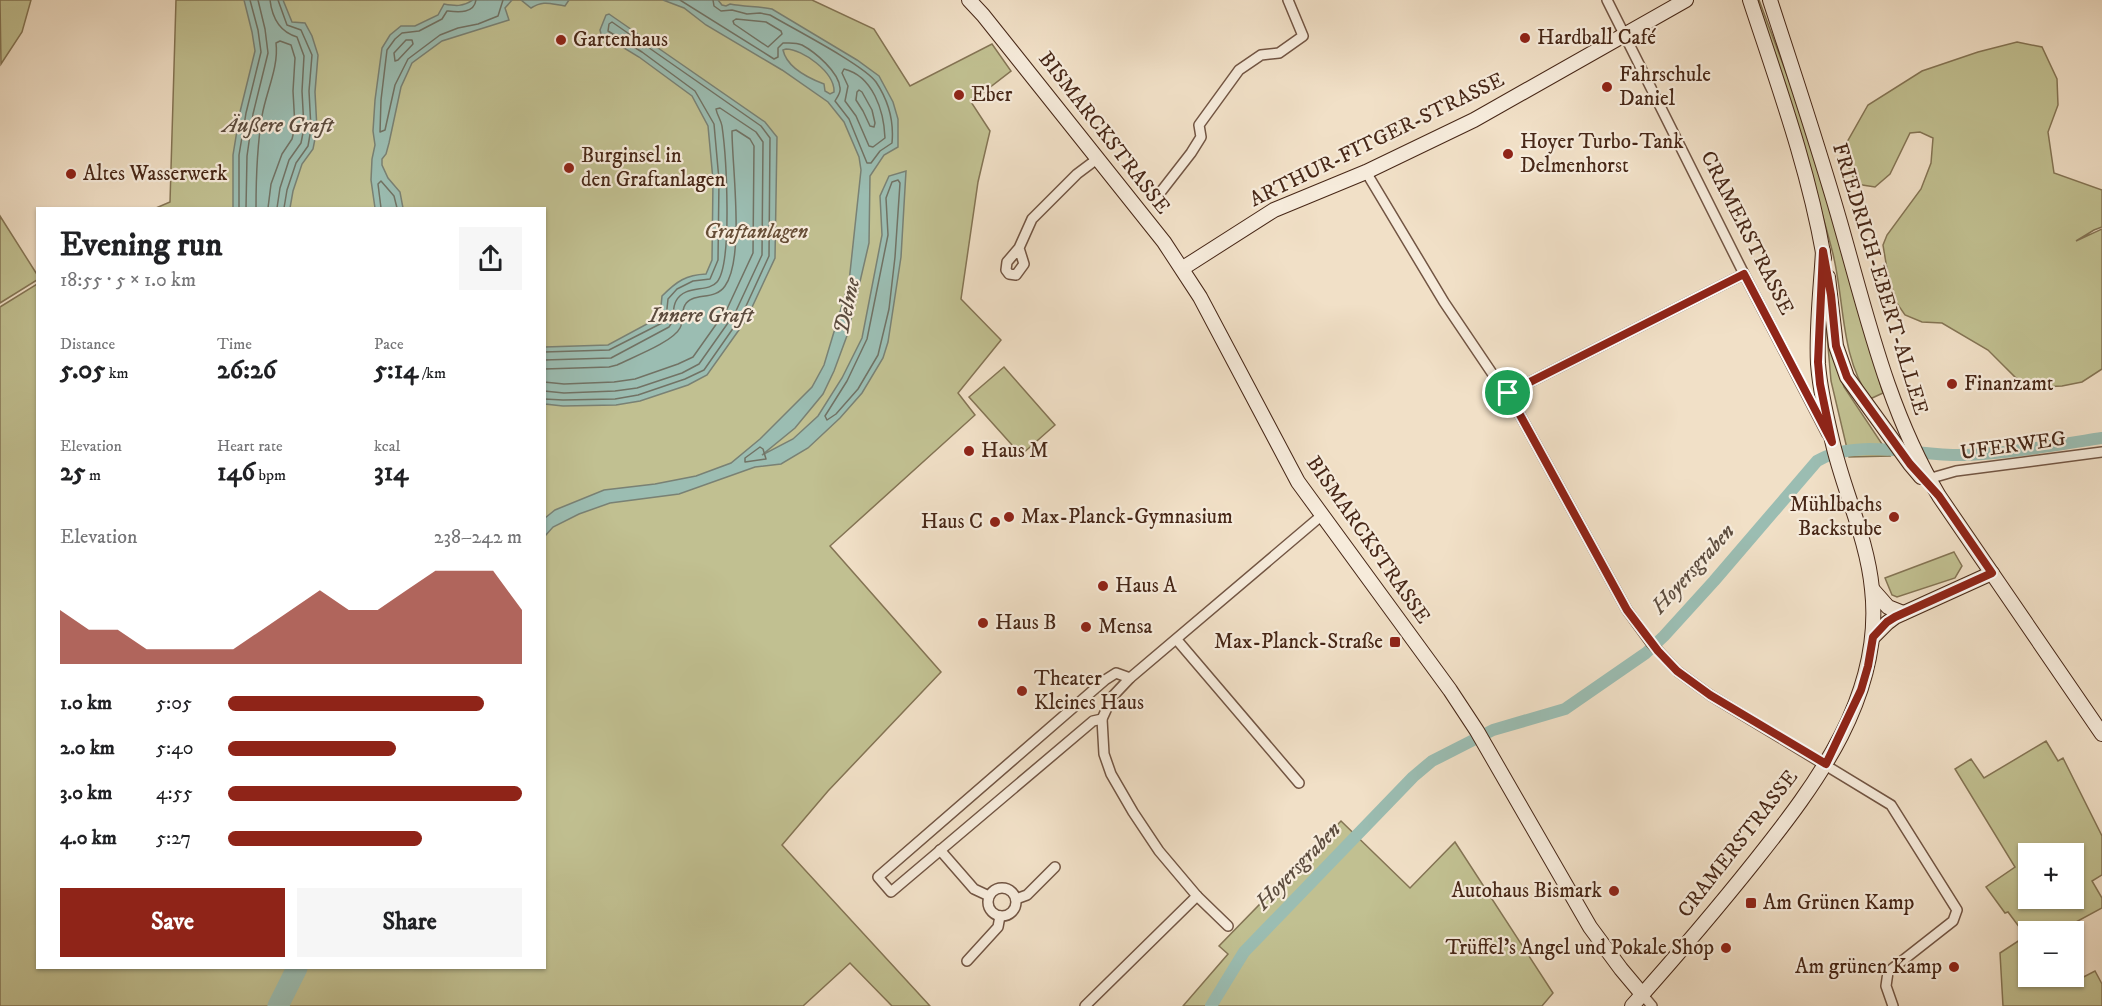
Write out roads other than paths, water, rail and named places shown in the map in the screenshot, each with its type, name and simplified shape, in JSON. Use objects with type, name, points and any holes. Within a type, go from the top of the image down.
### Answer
[{"type":"main road","name":"BISMARCKSTRASSE","points":[[969,0],[1072,125],[1183,268],[1298,482],[1450,690],[1480,736],[1590,927],[1642,994]]},
{"type":"main road","name":"ARTHUR-FITGER-STRASSE","points":[[1183,268],[1274,210],[1366,172],[1487,113],[1686,0]]},
{"type":"main road","name":"FRIEDRICH-EBERT-ALLEE","points":[[1750,0],[1788,118],[1823,251],[1839,357],[1847,377],[1897,447],[1913,456],[1939,496]]},
{"type":"main road","name":"FRIEDRICH-EBERT-ALLEE","points":[[1770,0],[1840,220],[1881,366],[1913,456],[1939,496]]},
{"type":"main road","points":[[1823,251],[1818,362],[1820,384],[1835,451]]},
{"type":"main road","name":"CRAMERSTRASSE","points":[[1632,1006],[1733,889],[1791,817],[1826,764],[1861,690],[1873,637],[1873,590],[1865,549],[1835,451]]},
{"type":"main road","points":[[1939,496],[2102,734]]},
{"type":"main road","points":[[1873,637],[1887,622],[1903,613],[1992,573]]},
{"type":"main road","points":[[1873,590],[1888,606],[1903,613]]},
{"type":"street","points":[[1156,198],[1191,153],[1201,137],[1199,125],[1239,70],[1261,55],[1279,53],[1303,36],[1288,0]]},
{"type":"street","name":"CRAMERSTRASSE","points":[[1607,0],[1835,451]]},
{"type":"street","points":[[1019,248],[1032,219],[1077,174],[1097,159]]},
{"type":"street","points":[[1366,172],[1444,302],[1500,385],[1508,393],[1627,610],[1651,643],[1677,671],[1710,695],[1891,805],[1957,910],[1953,921],[1888,972],[1886,986],[1893,1006]]},
{"type":"street","points":[[1508,393],[1744,274]]},
{"type":"street","name":"UFERWEG","points":[[1928,478],[1956,471],[2102,452]]},
{"type":"street","points":[[1228,926],[1197,896],[1159,851],[1132,812],[1111,774],[1104,754],[1102,719],[1112,697],[1130,678],[1321,516]]},
{"type":"street","points":[[1176,640],[1299,783]]},
{"type":"street","points":[[1102,719],[1093,721],[891,892],[878,877],[1105,680],[1116,673],[1130,678]]},
{"type":"street","points":[[940,850],[974,890],[989,896]]},
{"type":"street","points":[[1016,899],[1027,895],[1055,867]]},
{"type":"street","points":[[996,889],[1007,889],[1013,893],[1016,906],[1008,915],[994,914],[990,910],[989,896],[996,889]]},
{"type":"street","points":[[1085,1006],[1197,896]]},
{"type":"street","points":[[967,962],[999,927],[1000,916]]},
{"type":"street","points":[[1642,994],[1652,1006]]},
{"type":"water","name":"Äußere Graft","points":[[244,0],[283,0],[292,22],[305,23],[318,55],[315,92],[317,129],[313,149],[302,164],[290,207],[233,207],[233,155],[240,112],[255,51]]},
{"type":"water","points":[[473,0],[512,0],[505,8],[509,20],[442,41],[412,63],[401,87],[389,143],[382,159],[382,165],[388,178],[400,192],[403,207],[375,207],[371,180],[375,145],[373,131],[382,48],[390,35],[401,26],[415,26],[438,15],[444,4],[466,4]]},
{"type":"water","points":[[521,0],[569,0],[565,6],[544,3],[531,8]]},
{"type":"water","points":[[663,0],[718,0],[726,6],[730,4],[772,9],[857,60],[879,76],[893,102],[898,119],[898,147],[884,155],[870,176],[869,243],[848,333],[834,371],[823,394],[795,428],[762,455],[793,439],[818,416],[842,378],[862,338],[882,235],[880,196],[889,176],[906,171],[901,257],[888,342],[883,358],[862,393],[840,418],[808,448],[781,464],[755,467],[679,494],[610,503],[579,514],[553,527],[546,535],[546,517],[555,510],[604,490],[696,476],[731,463],[760,439],[812,387],[824,365],[849,282],[861,170],[859,157],[844,122],[828,102],[782,70],[706,25],[684,8]],"holes":[[[783,50],[800,53],[823,70],[833,84],[834,92],[830,94],[825,91],[824,84],[794,67]]]},
{"type":"water","name":"Innere Graft","points":[[609,14],[765,122],[777,137],[775,258],[746,320],[707,375],[688,385],[640,401],[616,405],[546,404],[546,347],[608,345],[660,317],[662,296],[682,280],[706,274],[712,260],[713,180],[708,126],[692,96],[639,57],[601,34],[600,30],[606,15]]},
{"type":"waterway","name":"Hoyersgraben","points":[[1211,1006],[1244,952],[1413,777],[1432,761],[1493,730],[1565,709],[1646,653],[1714,581],[1817,461],[1851,450],[1870,449],[1966,455],[2017,451],[2102,438]]},
{"type":"waterway","name":"Delme","points":[[278,1006],[296,969]]},
{"type":"place","name":"Hardball Café","points":[[1525,38]]},
{"type":"place","name":"Gartenhaus","points":[[561,40]]},
{"type":"place","name":"Fahrschule Daniel","points":[[1607,87]]},
{"type":"place","name":"Eber","points":[[959,95]]},
{"type":"place","name":"Hoyer Turbo-Tank Delmenhorst","points":[[1508,154]]},
{"type":"place","name":"Burginsel in den Graftanlagen","points":[[569,168]]},
{"type":"place","name":"Altes Wasserwerk","points":[[71,174]]},
{"type":"place","name":"Finanzamt","points":[[1952,384]]},
{"type":"place","name":"Haus M","points":[[969,451]]},
{"type":"place","name":"Max-Planck-Gymnasium","points":[[1009,517]]},
{"type":"place","name":"Mühlbachs Backstube","points":[[1894,517]]},
{"type":"place","name":"Haus C","points":[[995,522]]},
{"type":"place","name":"Haus A","points":[[1103,586]]},
{"type":"place","name":"Haus B","points":[[983,623]]},
{"type":"place","name":"Mensa","points":[[1086,627]]},
{"type":"place","name":"Max-Planck-Straße","points":[[1395,642]]},
{"type":"place","name":"Theater Kleines Haus","points":[[1022,691]]},
{"type":"place","name":"Autohaus Bismark","points":[[1614,891]]},
{"type":"place","name":"Am Grünen Kamp","points":[[1751,903]]},
{"type":"place","name":"Trüffel's Angel und Pokale Shop","points":[[1726,948]]},
{"type":"place","name":"Am grünen Kamp","points":[[1954,967]]},
{"type":"park label","name":"Graftanlagen","points":[[756,232]]}]
